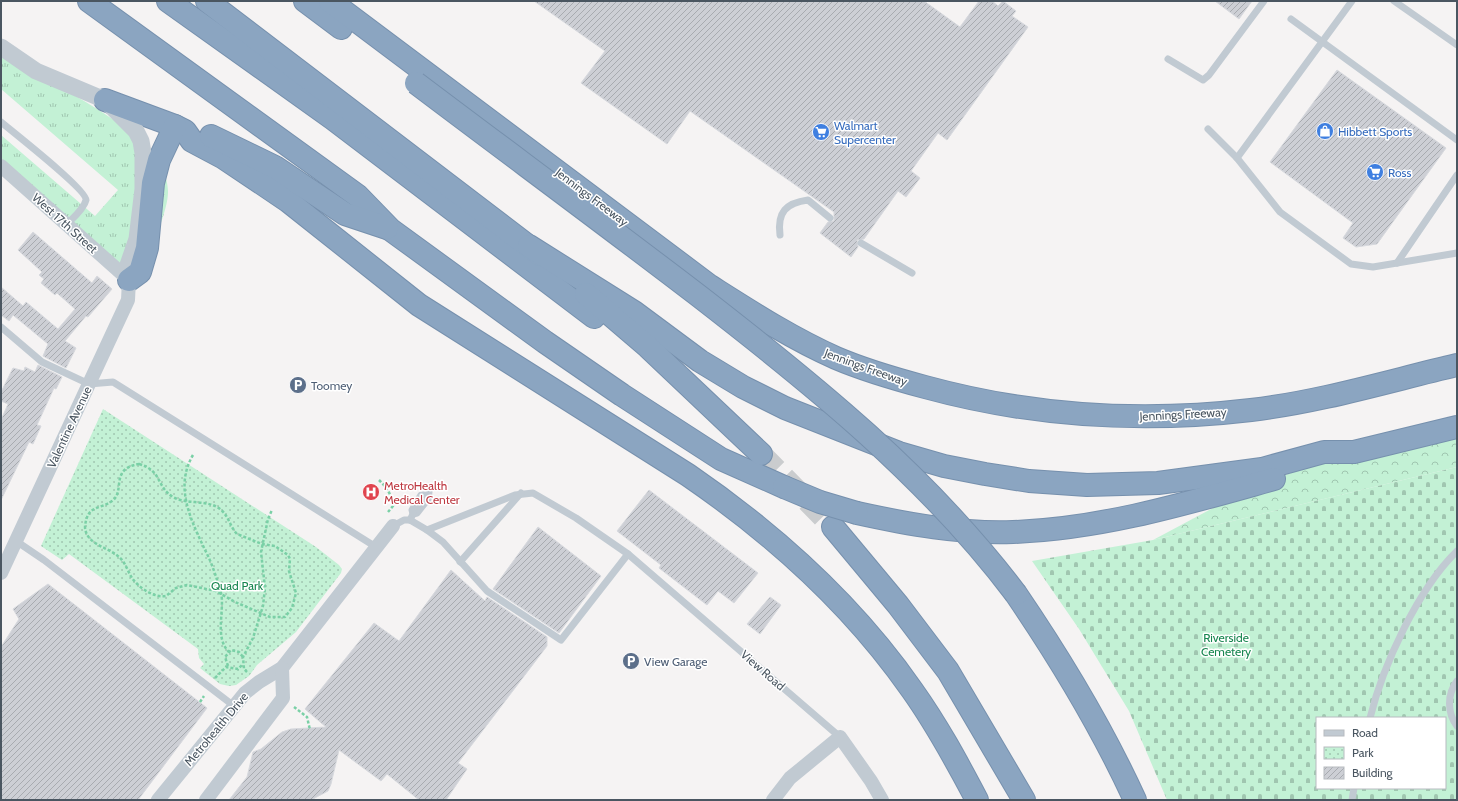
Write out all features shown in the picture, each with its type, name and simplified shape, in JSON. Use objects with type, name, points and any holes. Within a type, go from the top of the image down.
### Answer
[{"type":"highway","points":[[89,1],[358,196],[391,230],[551,346],[721,459],[820,502],[857,513],[903,523],[957,529],[1012,532],[1067,528],[1119,520],[1258,484],[1325,466],[1354,452],[1457,426]]},
{"type":"highway","points":[[168,1],[338,122],[584,308],[663,375],[689,385]]},
{"type":"highway","points":[[207,1],[408,156],[529,246],[648,348],[761,454]]},
{"type":"highway","points":[[305,1],[415,73]]},
{"type":"highway","points":[[327,1],[415,73],[813,385],[868,434],[931,495],[986,555],[1049,641],[1076,686],[1133,797]]},
{"type":"highway","name":"Jennings Freeway","points":[[330,1],[415,73],[710,286],[773,326],[836,358],[900,380],[960,396],[1051,412],[1115,416],[1179,416],[1251,410],[1308,400],[1457,365]]},
{"type":"highway","points":[[347,1],[415,73]]},
{"type":"highway","points":[[104,100],[180,128],[200,131],[245,152],[298,181],[345,214],[391,230]]},
{"type":"highway","points":[[129,280],[140,272],[147,248],[153,184],[159,160],[180,128]]},
{"type":"highway","points":[[180,128],[192,141],[224,158],[288,201],[419,305],[688,475],[724,499],[773,539],[807,568],[838,599],[875,641],[912,690],[955,758],[977,800]]},
{"type":"highway","points":[[529,246],[634,312],[700,361],[743,388],[839,431],[899,453],[944,466],[1029,481],[1087,485],[1158,483],[1262,469],[1324,452],[1354,452]]},
{"type":"highway","points":[[833,527],[898,605],[948,671],[1023,797]]},
{"type":"street","points":[[1,47],[36,71],[104,100],[136,131],[141,141],[144,153],[143,189],[137,239],[128,265],[129,280]]},
{"type":"street","name":"West 17th Street","points":[[1,166],[129,280]]},
{"type":"street","name":"Valentine Avenue","points":[[1,573],[128,300],[129,280]]},
{"type":"street","name":"Metrohealth Drive","points":[[158,800],[245,693],[259,682],[282,668],[393,526]]},
{"type":"street","points":[[206,800],[283,698],[282,668]]},
{"type":"street","points":[[773,800],[790,778],[840,737]]},
{"type":"street","name":"View Road","points":[[840,737],[871,781],[882,800]]},
{"type":"lane","points":[[1168,59],[1203,80],[1209,75],[1264,1]]},
{"type":"lane","points":[[1237,158],[1352,1]]},
{"type":"lane","points":[[1394,1],[1457,45]]},
{"type":"lane","points":[[1291,19],[1457,140]]},
{"type":"lane","points":[[1,122],[67,177],[85,195],[86,201],[78,213],[67,224]]},
{"type":"lane","points":[[1208,129],[1237,158],[1280,212],[1351,264],[1373,267],[1457,253]]},
{"type":"lane","points":[[1397,263],[1457,175]]},
{"type":"lane","points":[[780,235],[779,226],[782,216],[786,207],[792,204],[808,200],[830,218]]},
{"type":"lane","points":[[861,243],[912,273]]},
{"type":"lane","points":[[1,327],[42,362],[89,384],[113,382],[376,547]]},
{"type":"lane","points":[[428,493],[422,495],[412,510],[412,517],[443,542],[487,591],[561,640],[628,554]]},
{"type":"lane","points":[[427,530],[521,493]]},
{"type":"lane","points":[[460,562],[521,493]]},
{"type":"lane","name":"View Road","points":[[521,493],[533,493],[576,518],[628,554],[840,737]]},
{"type":"lane","points":[[393,526],[412,517]]},
{"type":"lane","points":[[16,541],[44,560],[234,706]]},
{"type":"lane","points":[[1370,717],[1376,694],[1396,645],[1425,593],[1446,561],[1457,551]]},
{"type":"lane","points":[[1457,681],[1452,686],[1449,699],[1450,711],[1457,726]]},
{"type":"lane","points":[[1352,800],[1354,789]]},
{"type":"path","points":[[193,455],[186,473],[186,501],[190,518],[212,565],[221,594],[223,643],[229,652]]},
{"type":"path","points":[[139,464],[152,469],[169,494],[186,501],[212,505],[224,514],[237,534],[262,544],[275,546],[288,555],[290,559],[289,571],[296,593],[292,608],[285,617],[270,617],[216,591],[187,585],[176,588],[166,596],[162,597],[148,592],[132,577],[122,559],[114,551],[96,544],[85,532],[85,522],[88,515],[96,507],[112,502],[118,492],[118,485],[123,473],[128,467],[133,465],[139,464]]},
{"type":"path","points":[[379,480],[388,489],[392,500],[393,506],[388,513]]},
{"type":"path","points":[[247,672],[243,663],[243,657],[253,638],[262,614],[265,588],[261,562],[262,544],[272,510]]},
{"type":"path","points":[[228,666],[225,657],[231,650],[238,652],[243,657]]},
{"type":"path","points":[[228,666],[238,669],[243,663]]},
{"type":"path","points":[[200,702],[209,686],[219,673],[228,666]]},
{"type":"path","points":[[294,707],[307,717],[310,730]]},
{"type":"green space","points":[[1,47],[109,117],[144,144],[157,159],[165,176],[168,193],[167,203],[155,239],[135,285],[1,166],[1,135],[95,216],[118,190],[1,89]]},
{"type":"green space","name":"Quad Park","points":[[103,409],[316,547],[342,569],[341,573],[296,632],[257,665],[249,676],[236,685],[229,686],[220,684],[200,668],[204,664],[199,658],[198,649],[69,554],[62,560],[41,546]]},
{"type":"green space","points":[[1457,427],[1457,467],[1153,540],[1258,484],[1354,452]]},
{"type":"green space","name":"Riverside Cemetery","points":[[1457,467],[1457,800],[1167,800],[1129,711],[1079,629],[1032,561],[1153,540]]},
{"type":"building","name":"Walmart Supercenter","points":[[534,1],[924,1],[960,27],[979,1],[992,1],[998,6],[1003,1],[1016,11],[1012,16],[1028,27],[947,140],[938,133],[911,171],[920,178],[906,197],[898,191],[864,239],[857,240],[858,247],[851,257],[820,233],[828,222],[834,221],[834,212],[690,111],[667,144],[581,83],[605,51]]},
{"type":"building","points":[[1215,1],[1252,1],[1239,19]]},
{"type":"building","points":[[1337,70],[1446,148],[1377,244],[1356,247],[1343,238],[1353,223],[1270,162]]},
{"type":"building","points":[[33,232],[92,283],[97,276],[112,289],[65,341],[76,348],[66,368],[43,356],[48,344],[13,315],[9,321],[1,315],[1,287],[23,306],[26,302],[58,329],[75,309],[57,293],[55,295],[41,283],[44,279],[39,275],[42,272],[18,250]]},
{"type":"building","points":[[38,365],[62,377],[56,389],[54,388],[37,425],[41,426],[33,444],[29,442],[1,500],[1,420],[8,404],[1,401],[1,392],[13,368],[24,371],[25,367],[35,372]]},
{"type":"building","points":[[649,490],[758,573],[734,603],[718,591],[707,605],[659,568],[661,565],[617,531]]},
{"type":"building","points":[[538,527],[601,576],[559,633],[493,589]]},
{"type":"building","points":[[451,570],[485,601],[487,597],[547,637],[547,646],[458,763],[467,769],[446,800],[419,800],[387,774],[381,781],[339,750],[328,791],[311,800],[229,800],[247,777],[253,752],[261,749],[282,732],[291,729],[326,727],[305,709],[374,623],[399,641]]},
{"type":"building","points":[[48,584],[207,708],[138,800],[1,800],[1,647],[19,619],[13,609]]},
{"type":"building","points":[[770,597],[781,605],[760,634],[747,624]]},
{"type":"tunnel","points":[[761,454],[833,527]]},
{"type":"place","name":"Hibbett Sports","points":[[1325,131]]},
{"type":"place","name":"Walmart Supercenter","points":[[821,132]]},
{"type":"place","name":"Ross","points":[[1375,172]]},
{"type":"place","name":"Toomey","points":[[298,385]]},
{"type":"place","name":"MetroHealth Medical Center","points":[[371,492]]},
{"type":"place","name":"View Garage","points":[[631,661]]}]
